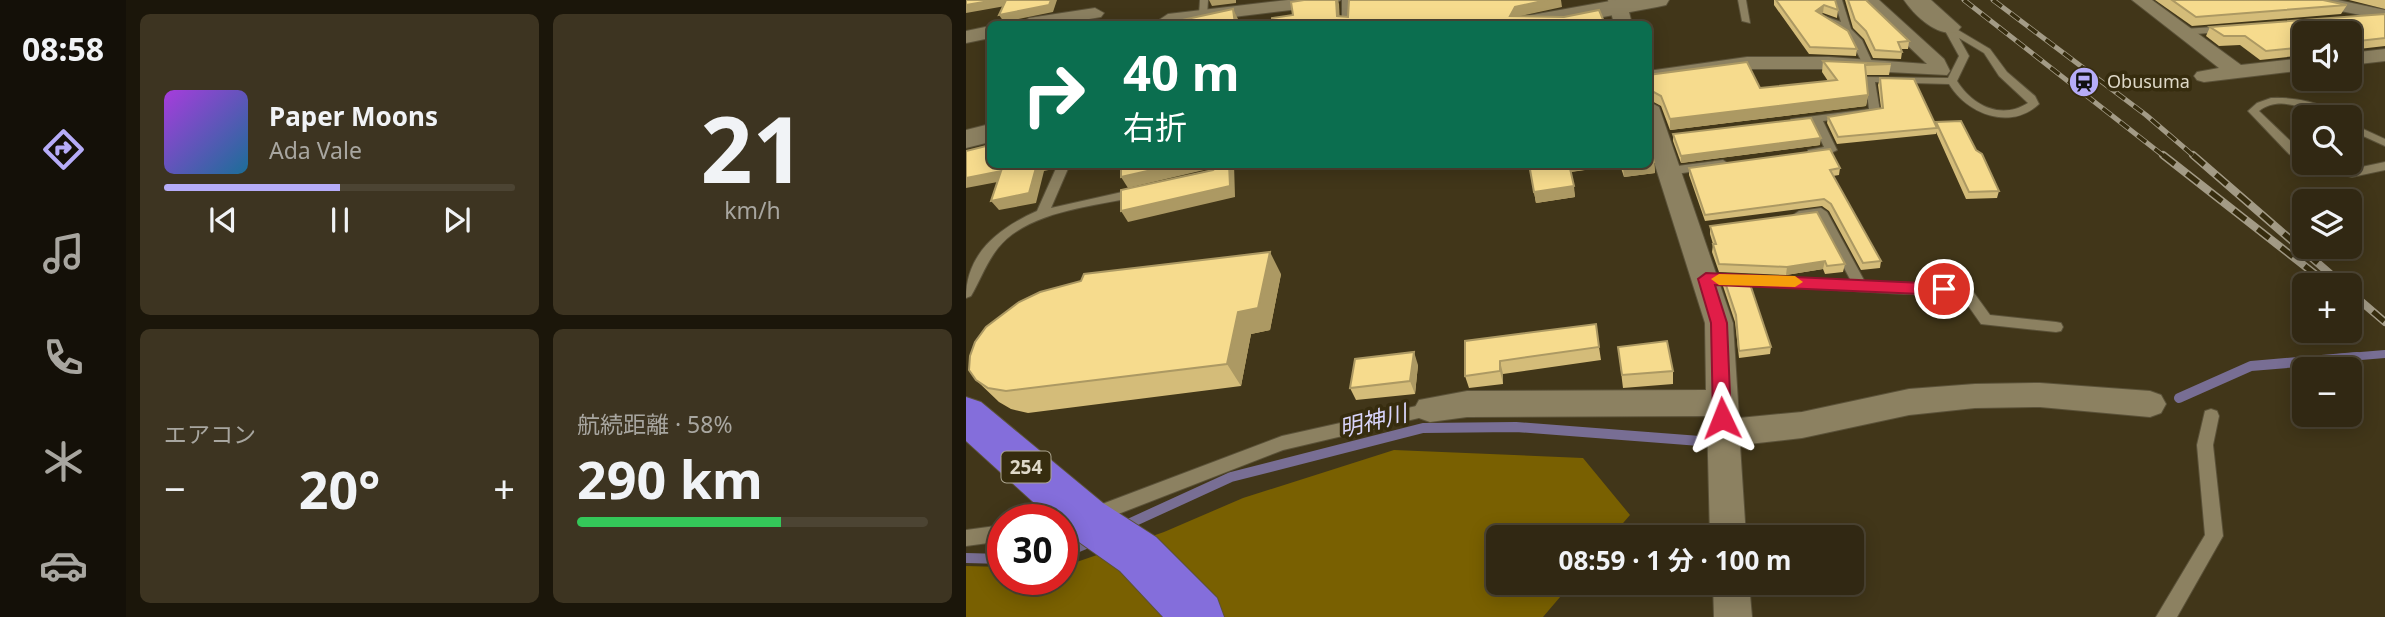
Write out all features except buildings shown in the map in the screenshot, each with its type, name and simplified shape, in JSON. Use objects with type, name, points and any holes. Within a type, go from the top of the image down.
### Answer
[{"type":"highway","name":"254","points":[[966,415],[1057,504]]},
{"type":"highway","name":"254","points":[[1078,523],[1138,554],[1198,617]]},
{"type":"street","points":[[1168,20],[1204,7],[1332,0]]},
{"type":"street","points":[[1548,21],[1620,11],[1657,0]]},
{"type":"street","points":[[1652,76],[1746,63],[1940,71],[1937,63],[1869,0]]},
{"type":"street","points":[[1916,0],[1948,27]]},
{"type":"street","points":[[2141,0],[2236,71]]},
{"type":"street","points":[[2311,0],[2376,11]]},
{"type":"street","points":[[1047,21],[1096,13]]},
{"type":"street","points":[[966,37],[987,33]]},
{"type":"street","points":[[2362,58],[2385,55]]},
{"type":"street","points":[[2204,76],[2292,65]]},
{"type":"street","points":[[1652,114],[1665,136],[1670,171],[1697,229],[1706,279],[1719,323],[1727,525]]},
{"type":"street","points":[[966,139],[987,134]]},
{"type":"street","points":[[1430,409],[1467,404],[1802,425],[1909,402],[1975,396],[2040,395],[2150,404]]},
{"type":"street","points":[[1731,595],[1732,617]]},
{"type":"lane","points":[[1346,0],[1347,21]]},
{"type":"lane","points":[[1742,0],[1747,21]]},
{"type":"lane","points":[[1838,0],[1847,28]]},
{"type":"lane","points":[[2345,19],[2376,11]]},
{"type":"lane","points":[[1822,18],[1847,28],[1857,36],[1869,66]]},
{"type":"lane","points":[[1948,27],[1987,51],[2003,74],[2031,98],[2034,104],[2019,112],[1986,112],[1964,99],[1952,80]]},
{"type":"lane","points":[[1948,27],[1964,56],[1952,80]]},
{"type":"lane","points":[[2184,33],[2237,28]]},
{"type":"lane","points":[[1777,123],[1875,111],[1870,79],[1952,80]]},
{"type":"lane","points":[[2292,152],[2253,111],[2257,106],[2277,102],[2304,105]]},
{"type":"lane","points":[[1804,153],[1831,150],[1816,118]]},
{"type":"lane","points":[[2362,133],[2385,143]]},
{"type":"lane","points":[[1670,171],[1737,162]]},
{"type":"lane","points":[[2362,172],[2385,166]]},
{"type":"lane","points":[[1042,214],[1063,168]]},
{"type":"lane","points":[[966,293],[993,243],[1010,227],[1042,214],[1150,189]]},
{"type":"lane","points":[[1782,217],[1821,212],[1860,285]]},
{"type":"lane","points":[[1706,279],[1903,289],[1964,289],[1986,320],[2056,327]]},
{"type":"lane","points":[[1078,520],[1282,443],[1430,409]]},
{"type":"lane","points":[[2166,617],[2214,536],[2205,445],[2211,416]]},
{"type":"lane","points":[[966,538],[987,535]]},
{"type":"shaded area","points":[[1394,450],[1583,458],[1630,515],[1621,525],[1486,525],[1486,595],[1562,595],[1543,617],[966,617],[966,566],[987,567],[987,595],[1078,595],[1078,562],[1164,532],[1243,498]]},
{"type":"waterway","name":"明神川","points":[[2349,357],[2385,354]]},
{"type":"waterway","name":"明神川","points":[[2179,398],[2251,366],[2292,363]]},
{"type":"waterway","name":"明神川","points":[[1124,526],[1231,477],[1423,428],[1516,427],[1713,442]]},
{"type":"waterway","name":"明神川","points":[[1078,547],[1093,541]]},
{"type":"waterway","name":"明神川","points":[[966,558],[987,559]]},
{"type":"railway","points":[[1964,0],[2165,157]]},
{"type":"railway","points":[[1993,0],[2146,115],[2195,157]]},
{"type":"railway","points":[[2163,155],[2314,273]]},
{"type":"railway","points":[[2193,155],[2329,273]]},
{"type":"railway","points":[[2362,302],[2385,322]]},
{"type":"slow traffic","points":[[1719,279],[1795,282]]},
{"type":"place","name":"Obusuma","points":[[2084,82]]},
{"type":"route","points":[[1722,418],[1719,323],[1706,279],[1944,289]]}]
